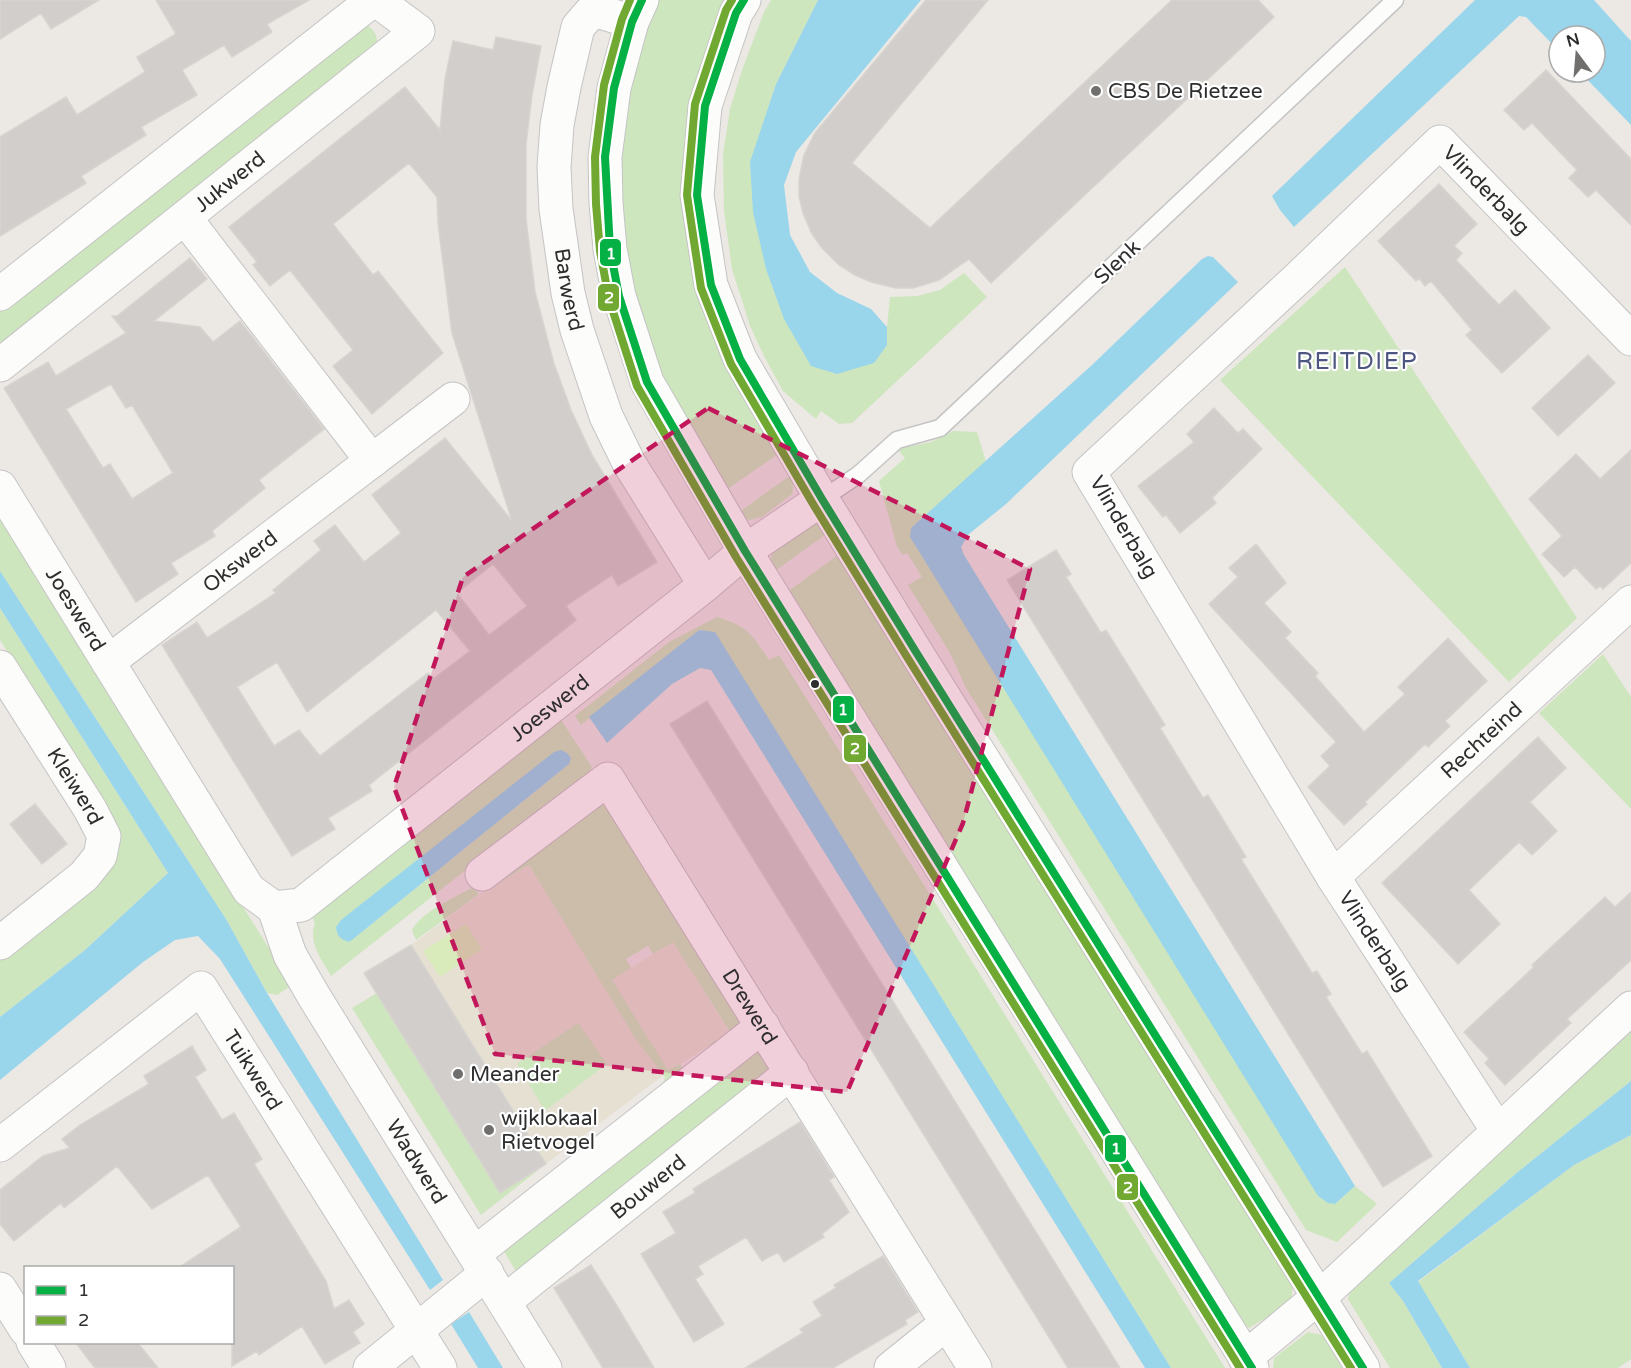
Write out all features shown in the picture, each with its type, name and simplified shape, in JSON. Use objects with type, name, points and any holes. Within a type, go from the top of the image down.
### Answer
[{"type":"street","name":"Jukwerd","points":[[0,294],[374,0],[418,31],[0,365]]},
{"type":"street","points":[[744,0],[736,13],[705,106],[697,195],[711,285],[740,359],[822,499],[1363,1368]]},
{"type":"street","points":[[637,11],[614,88],[605,157],[606,203],[610,249],[619,296],[647,382],[745,551],[1249,1363],[1318,1296],[1631,1008]]},
{"type":"street","name":"Barwerd","points":[[637,11],[590,13],[578,27],[557,125],[554,167],[556,209],[568,293],[577,330],[606,416],[629,463],[705,585]]},
{"type":"street","name":"Vlinderbalg","points":[[1498,1131],[1333,877],[1089,472],[1440,142],[1631,339]]},
{"type":"street","points":[[185,218],[372,461]]},
{"type":"street","name":"Okswerd","points":[[108,662],[453,399]]},
{"type":"street","name":"Joeswerd","points":[[0,487],[249,890],[274,908],[301,905],[745,551],[822,499]]},
{"type":"street","name":"Rechteind","points":[[1333,877],[1631,602]]},
{"type":"street","name":"Kleiwerd","points":[[0,668],[90,809],[104,836],[100,856],[84,876],[0,943]]},
{"type":"street","name":"Drewerd","points":[[482,874],[608,779],[975,1368]]},
{"type":"street","name":"Wadwerd","points":[[274,908],[290,955],[315,998],[545,1368]]},
{"type":"street","name":"Tuikwerd","points":[[0,1145],[201,988],[440,1368]]},
{"type":"street","points":[[370,1368],[417,1330],[481,1263],[763,1026]]},
{"type":"street","name":"Bouwerd","points":[[505,1301],[792,1072]]},
{"type":"street","points":[[0,1289],[24,1327]]},
{"type":"street","points":[[891,1368],[947,1323]]},
{"type":"street","points":[[34,1344],[49,1368]]},
{"type":"lane","name":"Slenk","points":[[822,499],[858,475],[897,440],[940,428],[1395,0]]},
{"type":"highlighted area","points":[[708,408],[1030,569],[963,823],[847,1092],[495,1054],[394,787],[463,577]]},
{"type":"shaded area","points":[[529,865],[603,985],[673,942],[730,1033],[669,1071],[546,1164],[500,1193],[364,973],[411,945],[484,891]]},
{"type":"green space","points":[[652,0],[733,0],[687,174],[784,450],[722,493],[644,347],[617,218],[623,89]]},
{"type":"green space","points":[[771,0],[818,0],[776,84],[766,115],[766,269],[887,345],[890,297],[917,296],[940,290],[964,273],[987,297],[852,423],[839,424],[821,411],[816,419],[783,391],[750,326],[732,269],[724,211],[723,154],[730,109],[742,70],[764,12]]},
{"type":"green space","points":[[362,23],[374,32],[377,47],[0,347],[0,311]]},
{"type":"green space","points":[[1345,267],[1577,618],[1509,682],[1220,380]]},
{"type":"green space","points":[[953,431],[977,432],[986,462],[911,528],[1335,1204],[1355,1186],[1377,1204],[1337,1242],[1306,1230],[966,688],[950,653],[908,585],[922,577],[907,553],[903,555],[897,547],[879,481],[905,458],[897,449],[931,442]]},
{"type":"green space","points":[[795,472],[792,494],[762,517],[749,520],[738,513]]},
{"type":"green space","points":[[0,518],[292,985],[277,995],[267,993],[226,919],[0,571]]},
{"type":"green space","points":[[805,522],[820,522],[832,530],[772,573],[771,563],[775,548],[784,537]]},
{"type":"green space","points":[[845,550],[1294,1277],[1291,1302],[1249,1328],[1228,1311],[783,595]]},
{"type":"green space","points":[[0,608],[168,873],[85,950],[0,1017],[0,960],[77,899],[115,824],[0,640]]},
{"type":"green space","points":[[717,617],[748,632],[769,660],[779,655],[1225,1368],[1171,1368],[715,633],[699,630],[581,725],[575,716],[669,642]]},
{"type":"green space","points":[[1603,654],[1631,697],[1631,809],[1539,713]]},
{"type":"green space","points":[[559,717],[592,767],[588,774],[331,976],[314,944],[315,923],[311,912]],"holes":[[[567,753],[569,764],[352,940]]]},
{"type":"green space","points":[[598,804],[606,805],[743,1023],[716,1053],[710,1044],[730,1032],[673,942],[653,954],[648,946],[626,959],[631,968],[612,980],[668,1070],[680,1064],[687,1076],[658,1089],[665,1077],[637,1041],[529,865],[484,891],[587,809]]},
{"type":"green space","points":[[473,887],[479,894],[416,940],[412,930],[423,917]]},
{"type":"green space","points":[[466,924],[482,949],[440,977],[423,951]]},
{"type":"green space","points":[[377,993],[500,1193],[546,1164],[481,1215],[352,1008]]},
{"type":"green space","points":[[578,1023],[607,1064],[545,1111],[517,1064]]},
{"type":"green space","points":[[1631,1029],[1631,1081],[1519,1171],[1389,1283],[1403,1301],[1442,1368],[1390,1368],[1348,1299],[1349,1292]]},
{"type":"green space","points":[[754,1052],[762,1054],[771,1071],[520,1278],[502,1248]]},
{"type":"green space","points":[[1631,1135],[1631,1359],[1618,1368],[1470,1368],[1418,1282],[1574,1165]]},
{"type":"green space","points":[[1308,1332],[1331,1337],[1351,1368],[1273,1368],[1274,1358]]},
{"type":"water","points":[[818,0],[921,0],[796,152],[784,185],[790,235],[810,272],[837,293],[871,309],[887,327],[887,345],[874,363],[837,374],[811,366],[784,319],[766,269],[753,212],[750,162],[776,84]]},
{"type":"water","points":[[1475,0],[1594,0],[1631,41],[1631,125],[1592,84],[1607,84],[1607,24],[1547,24],[1547,39],[1526,17],[1519,16],[1294,227],[1272,196]]},
{"type":"water","points":[[1208,256],[1213,257],[1238,282],[1006,504],[969,534],[961,547],[1355,1186],[1335,1204],[1328,1203],[1318,1196],[910,537],[911,528],[1092,365],[1202,259]]},
{"type":"water","points":[[0,571],[226,919],[267,993],[443,1280],[430,1290],[220,959],[198,936],[175,940],[143,962],[0,1080],[0,1017],[85,950],[168,873],[0,608]]},
{"type":"water","points":[[699,630],[715,632],[1171,1368],[1145,1368],[711,670],[700,668],[672,684],[607,743],[589,717]]},
{"type":"water","points":[[561,750],[571,758],[569,764],[352,940],[349,942],[340,937],[336,927],[341,920],[554,752]]},
{"type":"water","points":[[1631,1081],[1631,1135],[1574,1165],[1418,1281],[1470,1368],[1442,1368],[1403,1301],[1389,1283],[1519,1171]]},
{"type":"water","points":[[469,1312],[503,1368],[478,1368],[451,1324]]},
{"type":"building","points":[[0,0],[99,0],[51,29],[41,13],[0,39]]},
{"type":"building","points":[[156,0],[309,0],[267,24],[272,32],[232,57],[224,45],[182,70],[197,95],[141,127],[146,135],[81,176],[86,183],[0,236],[0,137],[66,97],[77,115],[145,72],[137,57],[176,34]]},
{"type":"building","points":[[926,0],[988,0],[852,163],[930,228],[1172,0],[1258,0],[1274,17],[991,283],[969,259],[939,280],[913,288],[896,288],[871,282],[855,275],[839,265],[822,248],[812,234],[803,213],[799,196],[799,179],[804,155],[815,133]]},
{"type":"building","points":[[496,37],[541,46],[526,144],[526,219],[535,292],[554,364],[571,410],[592,455],[657,562],[618,586],[612,575],[566,606],[576,620],[369,785],[372,791],[328,818],[335,829],[292,856],[162,645],[197,622],[207,638],[276,593],[273,590],[321,550],[314,541],[335,525],[364,562],[401,533],[372,495],[445,438],[512,521],[452,333],[438,223],[437,197],[409,163],[333,224],[373,275],[378,271],[443,353],[372,414],[333,366],[353,350],[290,270],[270,286],[253,265],[257,262],[229,227],[405,87],[440,130],[445,79],[453,41],[493,50]],"holes":[[[493,564],[527,606],[489,635],[457,593]],[[436,610],[470,651],[433,679],[428,673],[320,756],[299,730],[274,746],[237,687],[277,662],[307,712]]]},
{"type":"building","points":[[1546,70],[1547,84],[1559,84],[1631,159],[1631,225],[1596,190],[1588,197],[1569,178],[1577,170],[1532,123],[1524,130],[1504,110]]},
{"type":"building","points":[[1439,184],[1477,224],[1454,246],[1462,253],[1456,260],[1499,305],[1515,290],[1550,328],[1502,373],[1466,335],[1472,330],[1431,281],[1425,286],[1419,278],[1416,281],[1378,241]]},
{"type":"building","points":[[190,258],[207,279],[154,321],[200,327],[213,342],[240,321],[324,429],[259,480],[265,488],[212,531],[215,536],[171,563],[178,574],[136,602],[4,388],[48,362],[56,376],[126,333],[112,316],[117,316]],"holes":[[[111,384],[126,408],[132,405],[173,473],[132,499],[110,464],[103,468],[66,409]]]},
{"type":"building","points":[[1588,355],[1615,383],[1558,436],[1532,408]]},
{"type":"building","points":[[1214,408],[1238,433],[1243,429],[1262,449],[1212,498],[1216,503],[1180,533],[1166,515],[1163,517],[1138,486],[1194,442],[1187,434]]},
{"type":"building","points":[[1631,450],[1631,563],[1603,589],[1600,586],[1596,589],[1575,567],[1564,577],[1542,554],[1562,536],[1529,499],[1576,454],[1600,479]]},
{"type":"building","points":[[1256,544],[1286,583],[1264,603],[1291,632],[1285,638],[1318,673],[1315,676],[1364,732],[1405,694],[1398,687],[1448,638],[1487,681],[1445,721],[1450,726],[1428,747],[1425,744],[1344,825],[1308,787],[1330,766],[1321,756],[1336,742],[1209,604],[1238,577],[1229,568]]},
{"type":"building","points":[[1056,550],[1071,574],[1066,577],[1101,633],[1106,630],[1165,725],[1160,728],[1203,798],[1208,795],[1246,857],[1241,859],[1312,973],[1317,971],[1331,994],[1326,997],[1362,1054],[1367,1051],[1432,1156],[1383,1187],[1007,580]]},
{"type":"building","points":[[707,701],[1120,1368],[1068,1368],[670,724]]},
{"type":"building","points":[[1538,737],[1566,768],[1530,802],[1557,831],[1532,855],[1519,842],[1469,890],[1500,924],[1458,964],[1382,883]]},
{"type":"building","points":[[35,804],[67,844],[42,864],[10,824]]},
{"type":"building","points":[[1631,892],[1631,960],[1567,1019],[1571,1023],[1505,1085],[1485,1063],[1489,1059],[1464,1032],[1605,897],[1615,907]]},
{"type":"building","points":[[411,945],[546,1164],[500,1193],[364,973]]},
{"type":"building","points":[[192,1046],[206,1070],[195,1077],[222,1120],[234,1113],[262,1159],[254,1164],[326,1281],[334,1309],[349,1300],[364,1324],[353,1332],[360,1343],[325,1364],[302,1326],[259,1355],[257,1351],[232,1366],[234,1266],[181,1266],[241,1227],[208,1175],[152,1209],[117,1166],[64,1208],[61,1203],[14,1241],[0,1224],[0,1190],[43,1156],[70,1148],[62,1139],[80,1125],[149,1084],[144,1076]]},
{"type":"building","points":[[800,1122],[834,1177],[829,1180],[849,1212],[822,1234],[824,1237],[784,1262],[778,1252],[762,1261],[746,1237],[698,1266],[703,1274],[695,1279],[724,1324],[694,1342],[641,1254],[676,1233],[663,1212],[695,1193],[693,1189]]},
{"type":"building","points":[[883,1256],[918,1312],[905,1320],[907,1324],[833,1368],[745,1368],[803,1333],[800,1329],[822,1316],[813,1302],[836,1288],[834,1285]]},
{"type":"building","points":[[591,1265],[654,1368],[603,1368],[554,1288]]},
{"type":"building","points":[[77,1344],[139,1344],[158,1368],[95,1368]]},
{"type":"transit line","name":"2","points":[[630,0],[622,19],[604,85],[595,157],[600,251],[609,299],[637,386],[736,557],[1240,1368]]},
{"type":"transit line","name":"1","points":[[642,0],[632,22],[614,88],[605,157],[610,249],[619,296],[647,382],[745,551],[1252,1368]]},
{"type":"transit line","name":"2","points":[[732,0],[726,10],[695,104],[687,195],[701,288],[731,364],[907,657],[1351,1368]]},
{"type":"transit line","name":"1","points":[[744,0],[736,13],[705,106],[697,195],[711,285],[740,359],[916,652],[1363,1368]]},
{"type":"place","name":"CBS De Rietzee","points":[[1096,91]]},
{"type":"place","name":"Meander","points":[[458,1074]]},
{"type":"place","name":"wijklokaal Rietvogel","points":[[489,1130]]},
{"type":"district","name":"REITDIEP","points":[[1357,361]]}]
